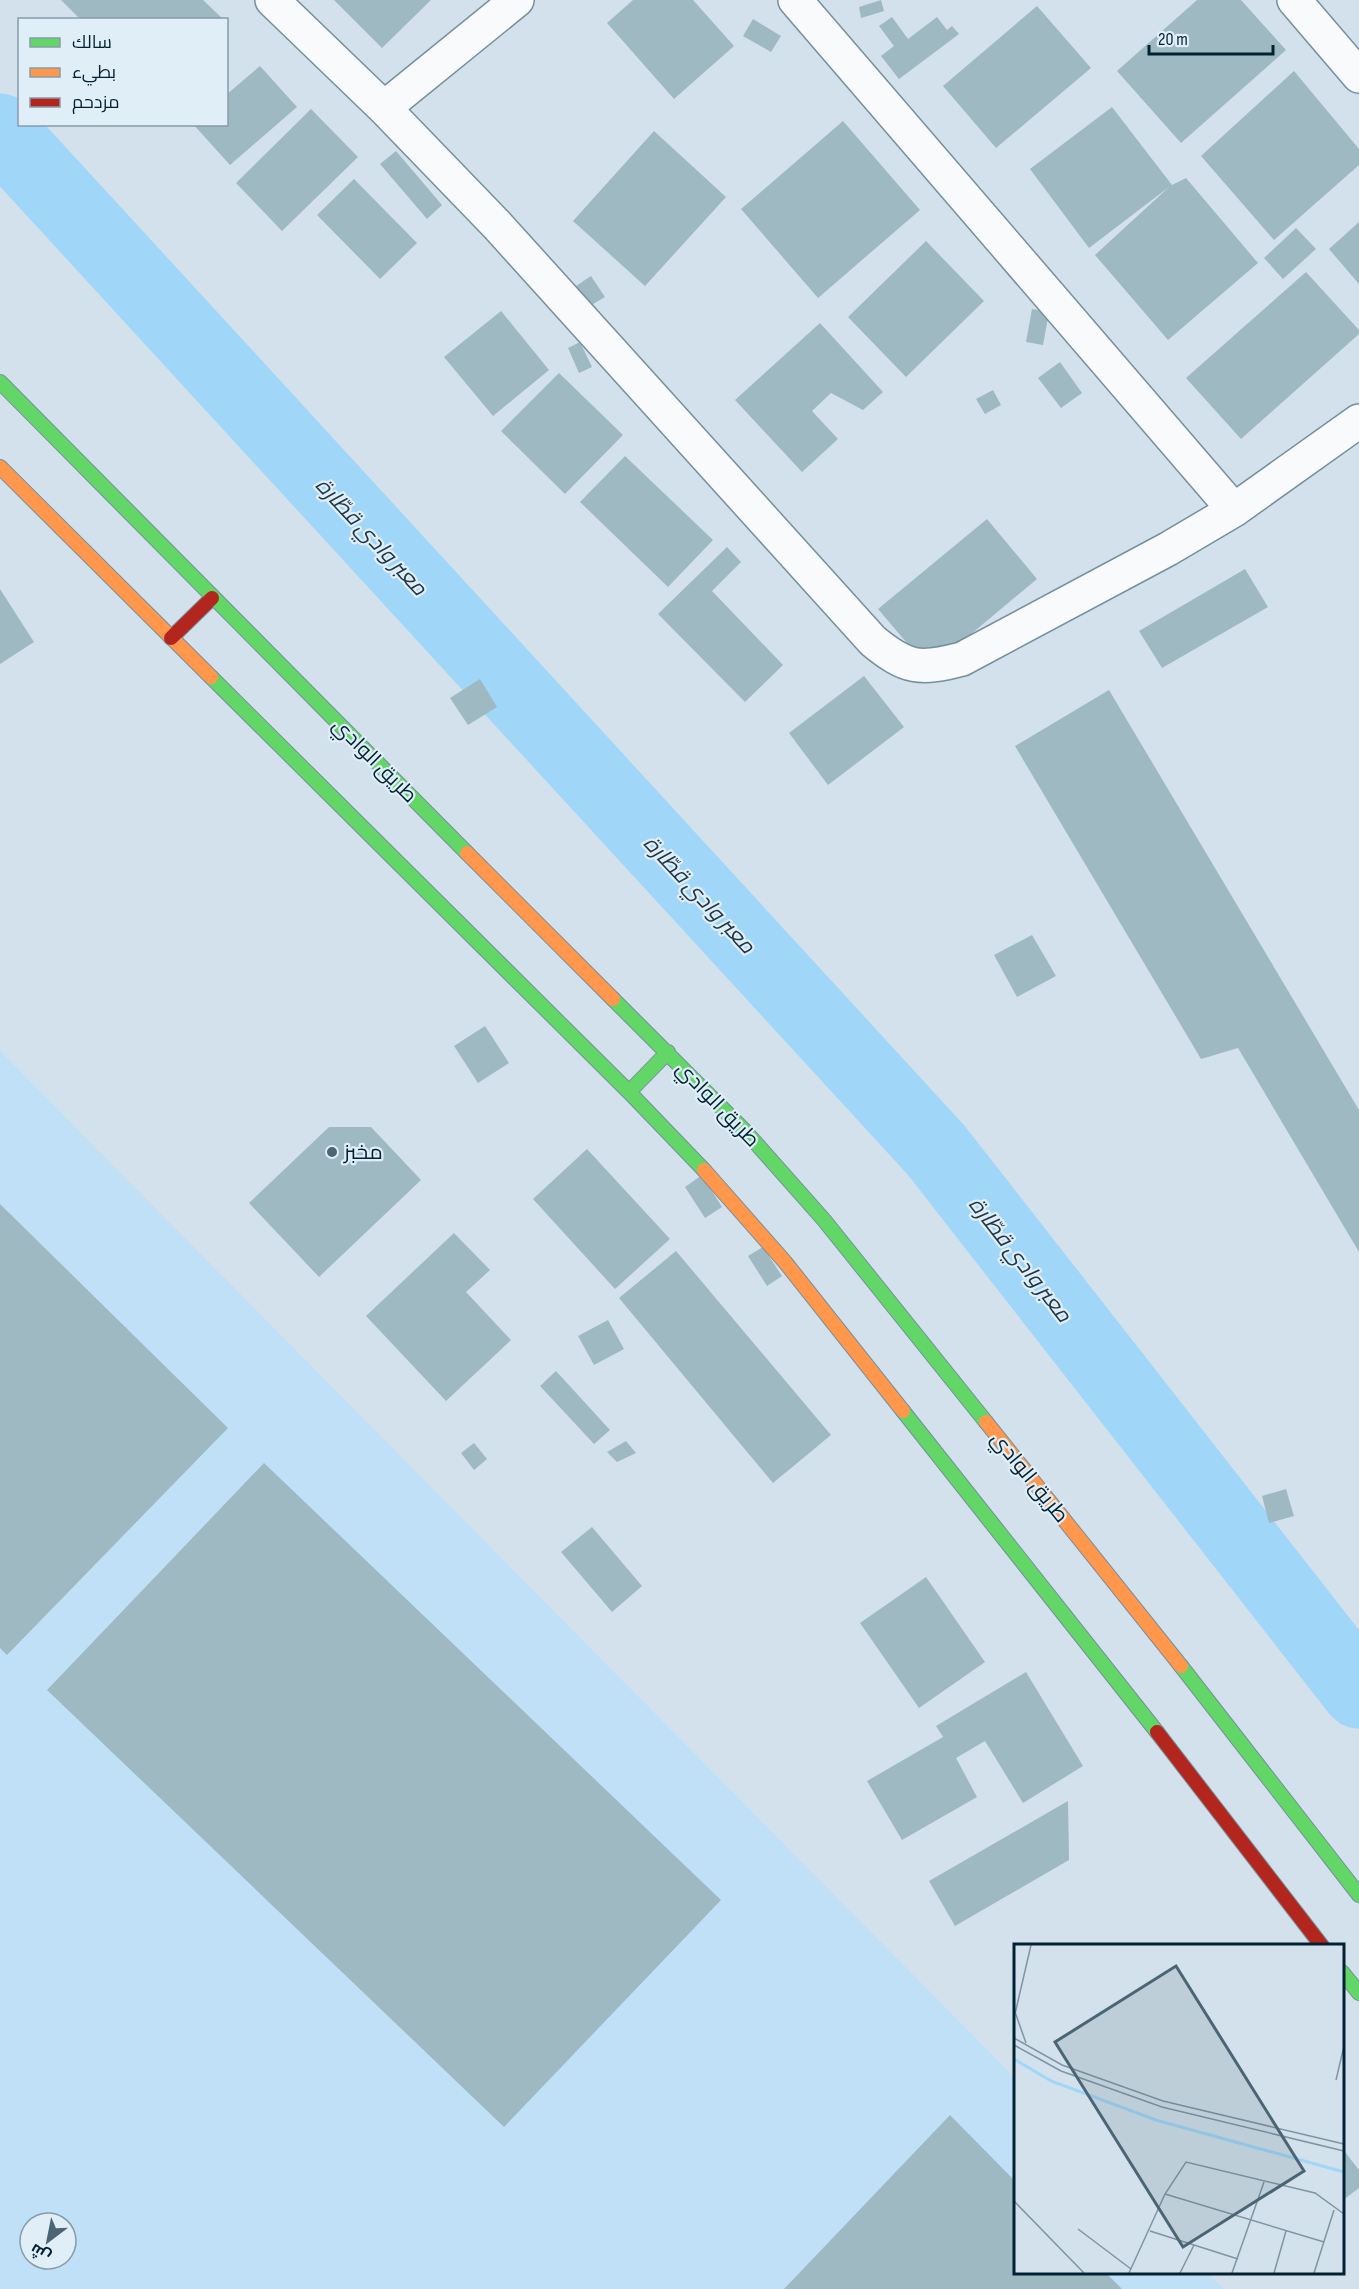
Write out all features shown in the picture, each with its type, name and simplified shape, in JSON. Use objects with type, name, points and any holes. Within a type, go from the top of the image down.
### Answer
[{"type":"main road","name":"طريق الوادي","points":[[0,382],[212,598],[746,1132],[824,1220],[1201,1691],[1359,1895]]},
{"type":"main road","points":[[0,467],[629,1092],[727,1194],[785,1262],[1158,1733],[1320,1944]]},
{"type":"main road","points":[[171,638],[212,598]]},
{"type":"main road","points":[[629,1092],[668,1052]]},
{"type":"main road","points":[[1344,1974],[1359,1993]]},
{"type":"street","points":[[272,0],[384,108],[497,225],[873,641],[892,657],[912,664],[933,667],[962,659],[1168,549],[1234,510],[1359,421]]},
{"type":"street","points":[[384,108],[516,0]]},
{"type":"street","points":[[795,0],[1234,510]]},
{"type":"street","points":[[1294,0],[1359,76]]},
{"type":"shaded area","points":[[0,1051],[1014,2077],[1014,2274],[1209,2274],[1224,2289],[0,2289]]},
{"type":"building","points":[[61,0],[203,0],[222,18],[79,18]]},
{"type":"building","points":[[334,0],[431,0],[382,48]]},
{"type":"building","points":[[633,0],[693,0],[734,46],[674,99],[607,23]]},
{"type":"building","points":[[881,0],[884,11],[861,18],[859,7]]},
{"type":"building","points":[[1197,0],[1241,0],[1286,50],[1181,143],[1117,71]]},
{"type":"building","points":[[1037,6],[1091,68],[996,148],[943,86]]},
{"type":"building","points":[[892,17],[908,39],[937,17],[947,30],[952,26],[959,34],[899,79],[881,56],[894,46],[879,26]]},
{"type":"building","points":[[753,19],[781,36],[771,52],[743,36]]},
{"type":"building","points":[[260,66],[297,107],[230,165],[195,126],[228,126],[228,93]]},
{"type":"building","points":[[1294,71],[1359,149],[1359,165],[1274,240],[1201,156]]},
{"type":"building","points":[[1112,107],[1172,185],[1186,178],[1258,263],[1168,340],[1095,255],[1169,187],[1089,248],[1030,169]]},
{"type":"building","points":[[311,109],[358,157],[282,231],[236,183]]},
{"type":"building","points":[[843,121],[920,210],[818,298],[741,209]]},
{"type":"building","points":[[654,131],[726,197],[645,286],[573,221]]},
{"type":"building","points":[[396,151],[442,205],[427,219],[380,164]]},
{"type":"building","points":[[354,179],[417,243],[380,279],[317,215]]},
{"type":"building","points":[[1359,222],[1359,284],[1329,249]]},
{"type":"building","points":[[1296,228],[1316,249],[1283,279],[1264,258]]},
{"type":"building","points":[[926,241],[984,301],[906,377],[848,317]]},
{"type":"building","points":[[1306,272],[1359,330],[1359,334],[1241,439],[1186,378]]},
{"type":"building","points":[[591,276],[605,297],[588,307],[576,286]]},
{"type":"building","points":[[1032,309],[1049,312],[1043,345],[1026,342]]},
{"type":"building","points":[[501,311],[549,370],[493,416],[444,357]]},
{"type":"building","points":[[820,323],[883,392],[863,410],[831,393],[812,411],[838,439],[802,472],[735,400]]},
{"type":"building","points":[[580,342],[592,367],[579,373],[568,348]]},
{"type":"building","points":[[1060,362],[1082,393],[1061,408],[1038,378]]},
{"type":"building","points":[[559,373],[623,435],[565,494],[501,431]]},
{"type":"building","points":[[993,390],[1001,405],[985,414],[976,399]]},
{"type":"building","points":[[625,456],[713,540],[668,587],[580,502]]},
{"type":"building","points":[[987,519],[1037,579],[946,655],[912,649],[878,609]]},
{"type":"building","points":[[727,547],[741,562],[712,591],[783,665],[745,702],[658,614]]},
{"type":"building","points":[[1245,569],[1268,607],[1162,668],[1139,631]]},
{"type":"building","points":[[0,589],[34,642],[0,664]]},
{"type":"building","points":[[864,676],[904,727],[828,785],[789,733]]},
{"type":"building","points":[[480,679],[497,707],[468,725],[450,698]]},
{"type":"building","points":[[1109,690],[1359,1110],[1359,1252],[1238,1048],[1201,1059],[1015,746]]},
{"type":"building","points":[[1032,935],[1056,976],[1017,997],[994,955]]},
{"type":"building","points":[[485,1026],[509,1063],[478,1083],[454,1046]]},
{"type":"building","points":[[329,1127],[371,1127],[421,1180],[319,1277],[249,1203]]},
{"type":"building","points":[[587,1149],[670,1239],[615,1289],[533,1199]]},
{"type":"building","points":[[702,1175],[722,1207],[705,1218],[685,1187]]},
{"type":"building","points":[[0,1204],[228,1428],[7,1655],[0,1648]]},
{"type":"building","points":[[454,1233],[490,1270],[466,1292],[511,1340],[446,1401],[366,1316]]},
{"type":"building","points":[[763,1247],[782,1276],[767,1286],[748,1256]]},
{"type":"building","points":[[676,1251],[831,1435],[773,1483],[619,1298]]},
{"type":"building","points":[[608,1320],[624,1349],[594,1365],[578,1336]]},
{"type":"building","points":[[556,1371],[610,1430],[594,1444],[540,1386]]},
{"type":"building","points":[[626,1441],[636,1453],[617,1462],[607,1452]]},
{"type":"building","points":[[474,1443],[487,1459],[474,1470],[461,1453]]},
{"type":"building","points":[[264,1463],[721,1900],[504,2127],[47,1690]]},
{"type":"building","points":[[1286,1489],[1294,1516],[1269,1523],[1262,1496]]},
{"type":"building","points":[[592,1527],[642,1586],[612,1612],[561,1552]]},
{"type":"building","points":[[926,1577],[985,1662],[919,1708],[860,1623]]},
{"type":"building","points":[[1026,1672],[1083,1766],[1023,1803],[985,1741],[956,1758],[977,1797],[902,1840],[867,1781],[943,1737],[936,1726]]},
{"type":"building","points":[[1068,1801],[1069,1860],[955,1926],[929,1881]]},
{"type":"building","points":[[950,2115],[1014,2180],[1014,2274],[1107,2274],[1122,2289],[784,2289]]},
{"type":"building","points":[[1344,2151],[1359,2170],[1359,2188],[1344,2199]]},
{"type":"waterway","name":"معبر وادي قطّارة","points":[[0,131],[936,1150],[1359,1691]]},
{"type":"traffic: fast","points":[[0,382],[467,853]]},
{"type":"traffic: fast","points":[[211,677],[629,1092],[704,1170]]},
{"type":"traffic: fast","points":[[613,999],[746,1132],[824,1220],[986,1422]]},
{"type":"traffic: fast","points":[[629,1092],[668,1052]]},
{"type":"traffic: fast","points":[[903,1411],[1157,1732]]},
{"type":"traffic: fast","points":[[1181,1666],[1359,1895]]},
{"type":"traffic: fast","points":[[1344,1974],[1359,1993]]},
{"type":"traffic: slow","points":[[0,467],[211,677]]},
{"type":"traffic: slow","points":[[467,853],[613,999]]},
{"type":"traffic: slow","points":[[704,1170],[785,1262],[903,1411]]},
{"type":"traffic: slow","points":[[986,1422],[1181,1666]]},
{"type":"traffic: jam","points":[[171,638],[212,598]]},
{"type":"traffic: jam","points":[[1157,1732],[1320,1944]]},
{"type":"place","name":"مخبز","points":[[332,1152]]}]
